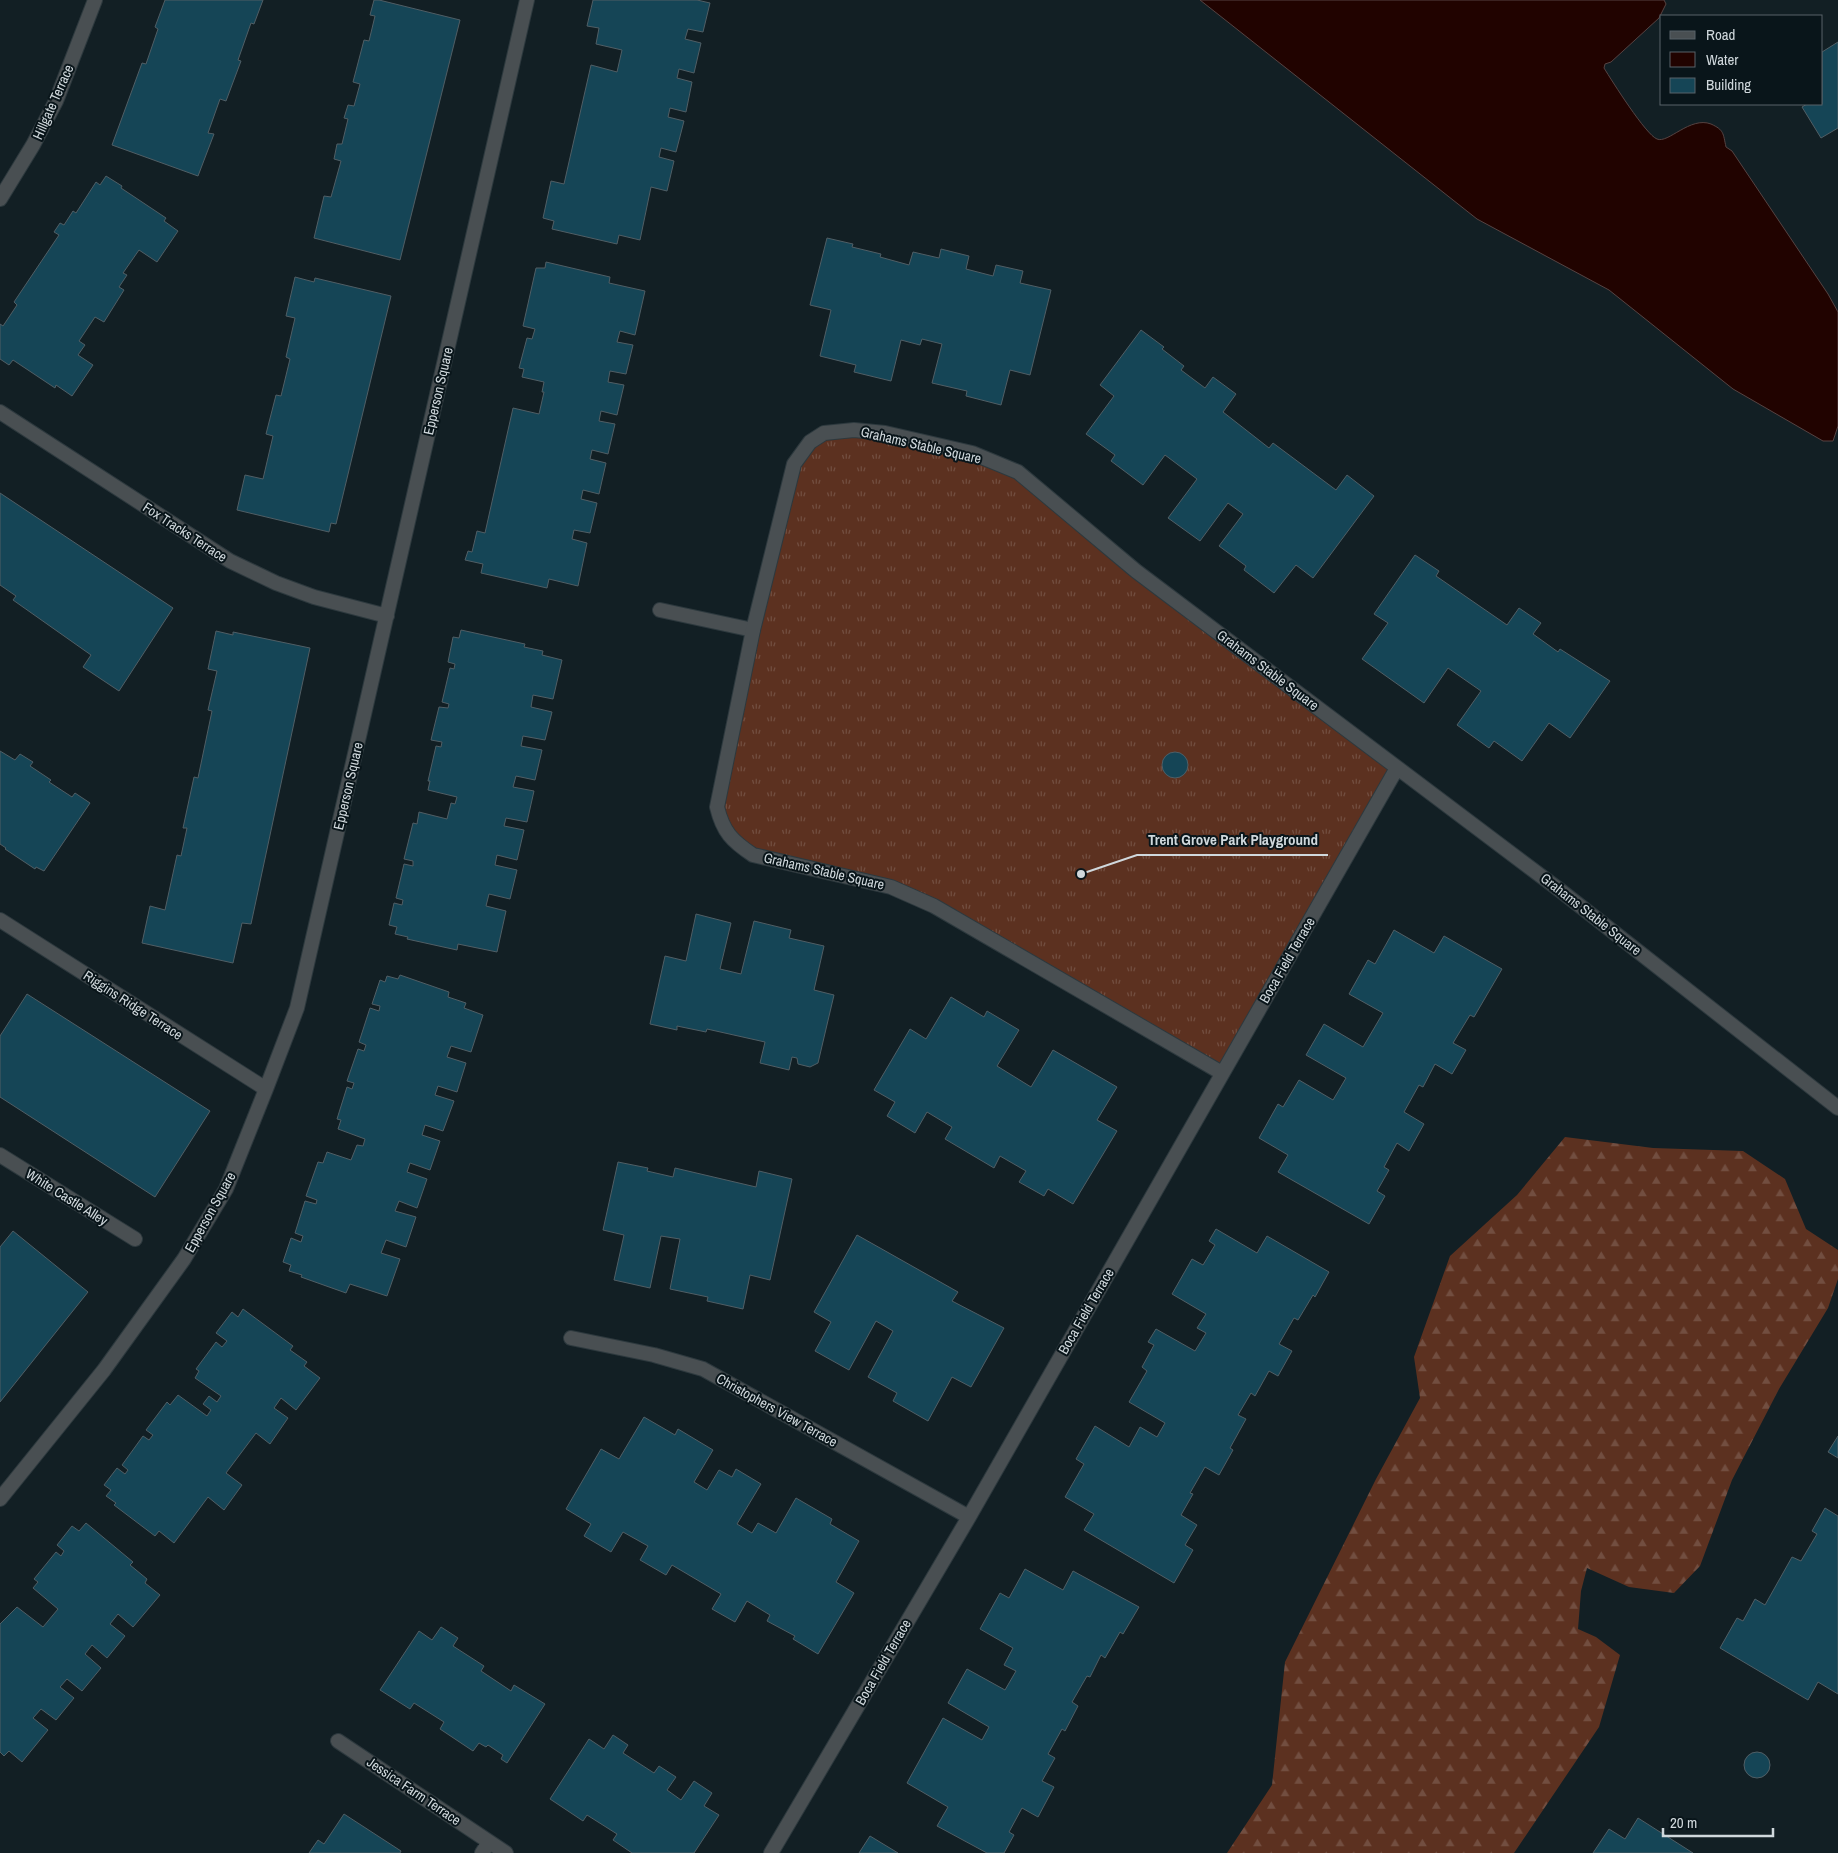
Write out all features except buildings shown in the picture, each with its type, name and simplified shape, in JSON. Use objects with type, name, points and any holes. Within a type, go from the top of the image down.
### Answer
[{"type":"street","name":"Hillgate Terrace","points":[[0,199],[33,145],[56,101],[95,0]]},
{"type":"street","name":"Epperson Square","points":[[0,1499],[104,1370],[184,1259],[226,1189],[297,1008],[527,0]]},
{"type":"street","name":"Fox Tracks Terrace","points":[[0,412],[230,561],[276,583],[314,597],[387,616]]},
{"type":"street","name":"Grahams Stable Square","points":[[1222,1073],[925,902],[892,887],[753,855],[728,835],[720,821],[717,807],[753,630],[794,464],[810,442],[824,433],[854,430],[885,433],[972,453],[1018,472],[1136,571],[1561,891],[1838,1108]]},
{"type":"street","points":[[660,610],[753,630]]},
{"type":"street","name":"Boca Field Terrace","points":[[771,1853],[969,1517],[1397,768]]},
{"type":"street","name":"Riggins Ridge Terrace","points":[[0,920],[266,1090]]},
{"type":"street","name":"White Castle Alley","points":[[0,1155],[135,1239]]},
{"type":"street","name":"Christophers View Terrace","points":[[571,1338],[654,1355],[703,1369],[969,1517]]},
{"type":"street","name":"Jessica Farm Terrace","points":[[338,1741],[486,1848],[506,1853]]},
{"type":"green space","points":[[854,430],[1018,472],[1397,768],[1222,1073],[892,887],[753,855],[720,821],[794,464],[810,442]]},
{"type":"green space","points":[[1565,1137],[1653,1148],[1743,1151],[1785,1179],[1806,1229],[1838,1250],[1838,1279],[1828,1308],[1779,1389],[1732,1480],[1700,1566],[1674,1593],[1629,1587],[1587,1568],[1581,1591],[1578,1629],[1596,1637],[1620,1655],[1599,1727],[1514,1853],[1227,1853],[1272,1785],[1285,1662],[1376,1479],[1420,1398],[1414,1357],[1450,1256],[1517,1195]]},
{"type":"water","points":[[1200,0],[1664,0],[1666,4],[1659,18],[1611,62],[1605,64],[1604,68],[1645,128],[1657,139],[1667,138],[1695,124],[1711,124],[1721,130],[1726,147],[1732,151],[1828,294],[1838,312],[1838,426],[1833,441],[1823,441],[1733,389],[1609,290],[1477,219]]},
{"type":"place","name":"Trent Grove Park Playground","points":[[1081,874]]}]
